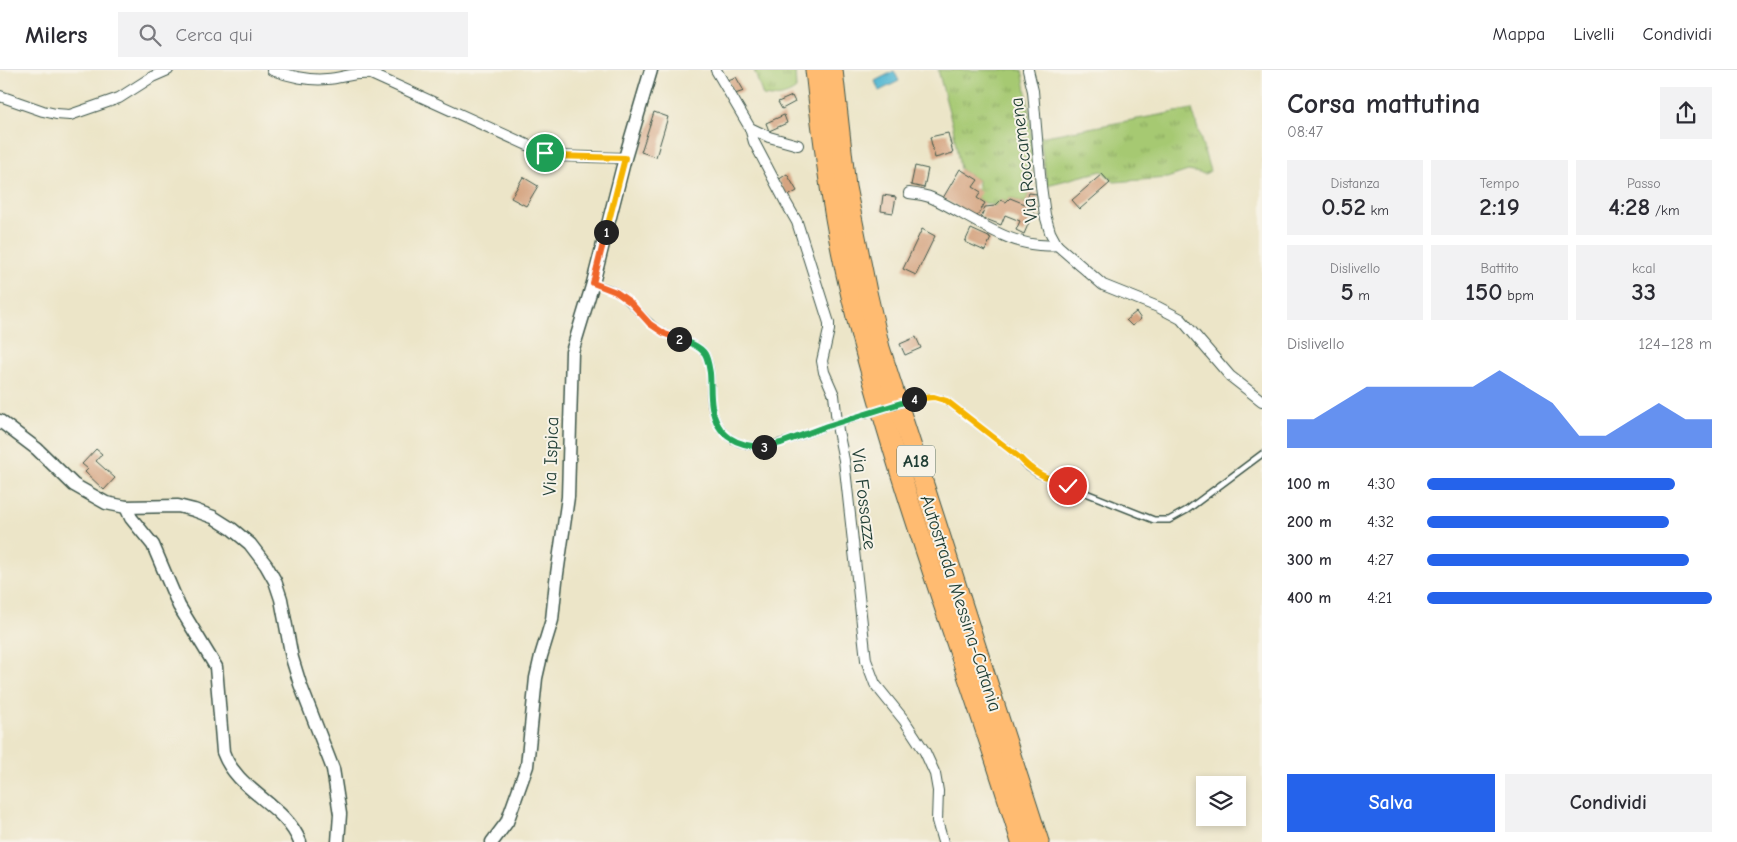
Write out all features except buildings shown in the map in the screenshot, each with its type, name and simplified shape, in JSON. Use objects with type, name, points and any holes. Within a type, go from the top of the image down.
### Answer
[{"type":"highway","name":"Autostrada Messina-Catania","points":[[815,70],[822,136],[838,238],[864,351],[928,557],[1021,842]]},
{"type":"highway","name":"Autostrada Messina-Catania","points":[[833,70],[846,187],[880,348],[1039,842]]},
{"type":"street","points":[[0,96],[49,113],[70,115],[119,98],[152,77],[168,70]]},
{"type":"street","points":[[272,70],[302,78],[321,80],[358,73],[371,74],[554,156],[625,158]]},
{"type":"street","name":"Via Ispica","points":[[492,842],[507,822],[528,766],[536,678],[552,620],[568,497],[572,352],[593,283],[625,158],[651,70]]},
{"type":"street","points":[[716,70],[750,128],[770,137],[798,145]]},
{"type":"street","name":"Via Roccamena","points":[[1028,70],[1032,91],[1045,215],[1056,245],[1103,285],[1181,319],[1230,376],[1262,400]]},
{"type":"street","name":"Via Fossazze","points":[[750,128],[785,201],[798,222],[829,323],[822,361],[824,372],[834,395],[838,431],[844,460],[866,660],[875,684],[904,720],[925,752],[935,774],[938,791],[937,821],[943,842]]},
{"type":"street","name":"Via Roccamena","points":[[909,193],[930,197],[972,221],[1010,238],[1035,244],[1056,245]]},
{"type":"street","points":[[0,421],[37,449],[74,484],[106,503],[126,507],[178,506],[194,510],[213,517],[232,529],[250,544],[266,565],[275,581],[281,598],[292,658],[300,684],[333,769],[340,814],[338,842]]},
{"type":"street","points":[[126,507],[131,518],[153,545],[179,606],[216,668],[223,752],[227,763],[243,782],[287,819],[300,842]]},
{"type":"lane","points":[[593,283],[616,292],[630,302],[650,324],[665,334],[699,348],[706,355],[711,385],[712,408],[722,433],[732,440],[747,445],[763,447],[919,398],[934,397],[947,401],[1038,474],[1154,520],[1169,520],[1187,510],[1262,454]]},
{"type":"green space","points":[[754,70],[795,70],[796,89],[789,94],[780,96],[763,96]]},
{"type":"green space","points":[[938,70],[1022,70],[1028,101],[1032,156],[1029,190],[1025,204],[1010,198],[1006,202],[1001,200],[995,206],[977,198],[978,180],[960,169],[953,127]]},
{"type":"green space","points":[[1192,109],[1210,171],[1205,174],[1188,171],[1167,178],[1114,182],[1102,171],[1047,185],[1040,137]]},
{"type":"water","points":[[894,71],[899,81],[879,91],[875,81]]},
{"type":"route","points":[[545,153],[554,156],[625,158],[593,283],[616,292],[630,302],[650,324],[665,334],[699,348],[706,355],[711,385],[712,408],[722,433],[732,440],[747,445],[763,447],[781,443],[827,426],[919,398],[934,397],[947,401],[958,409],[1038,474],[1068,486]]}]
